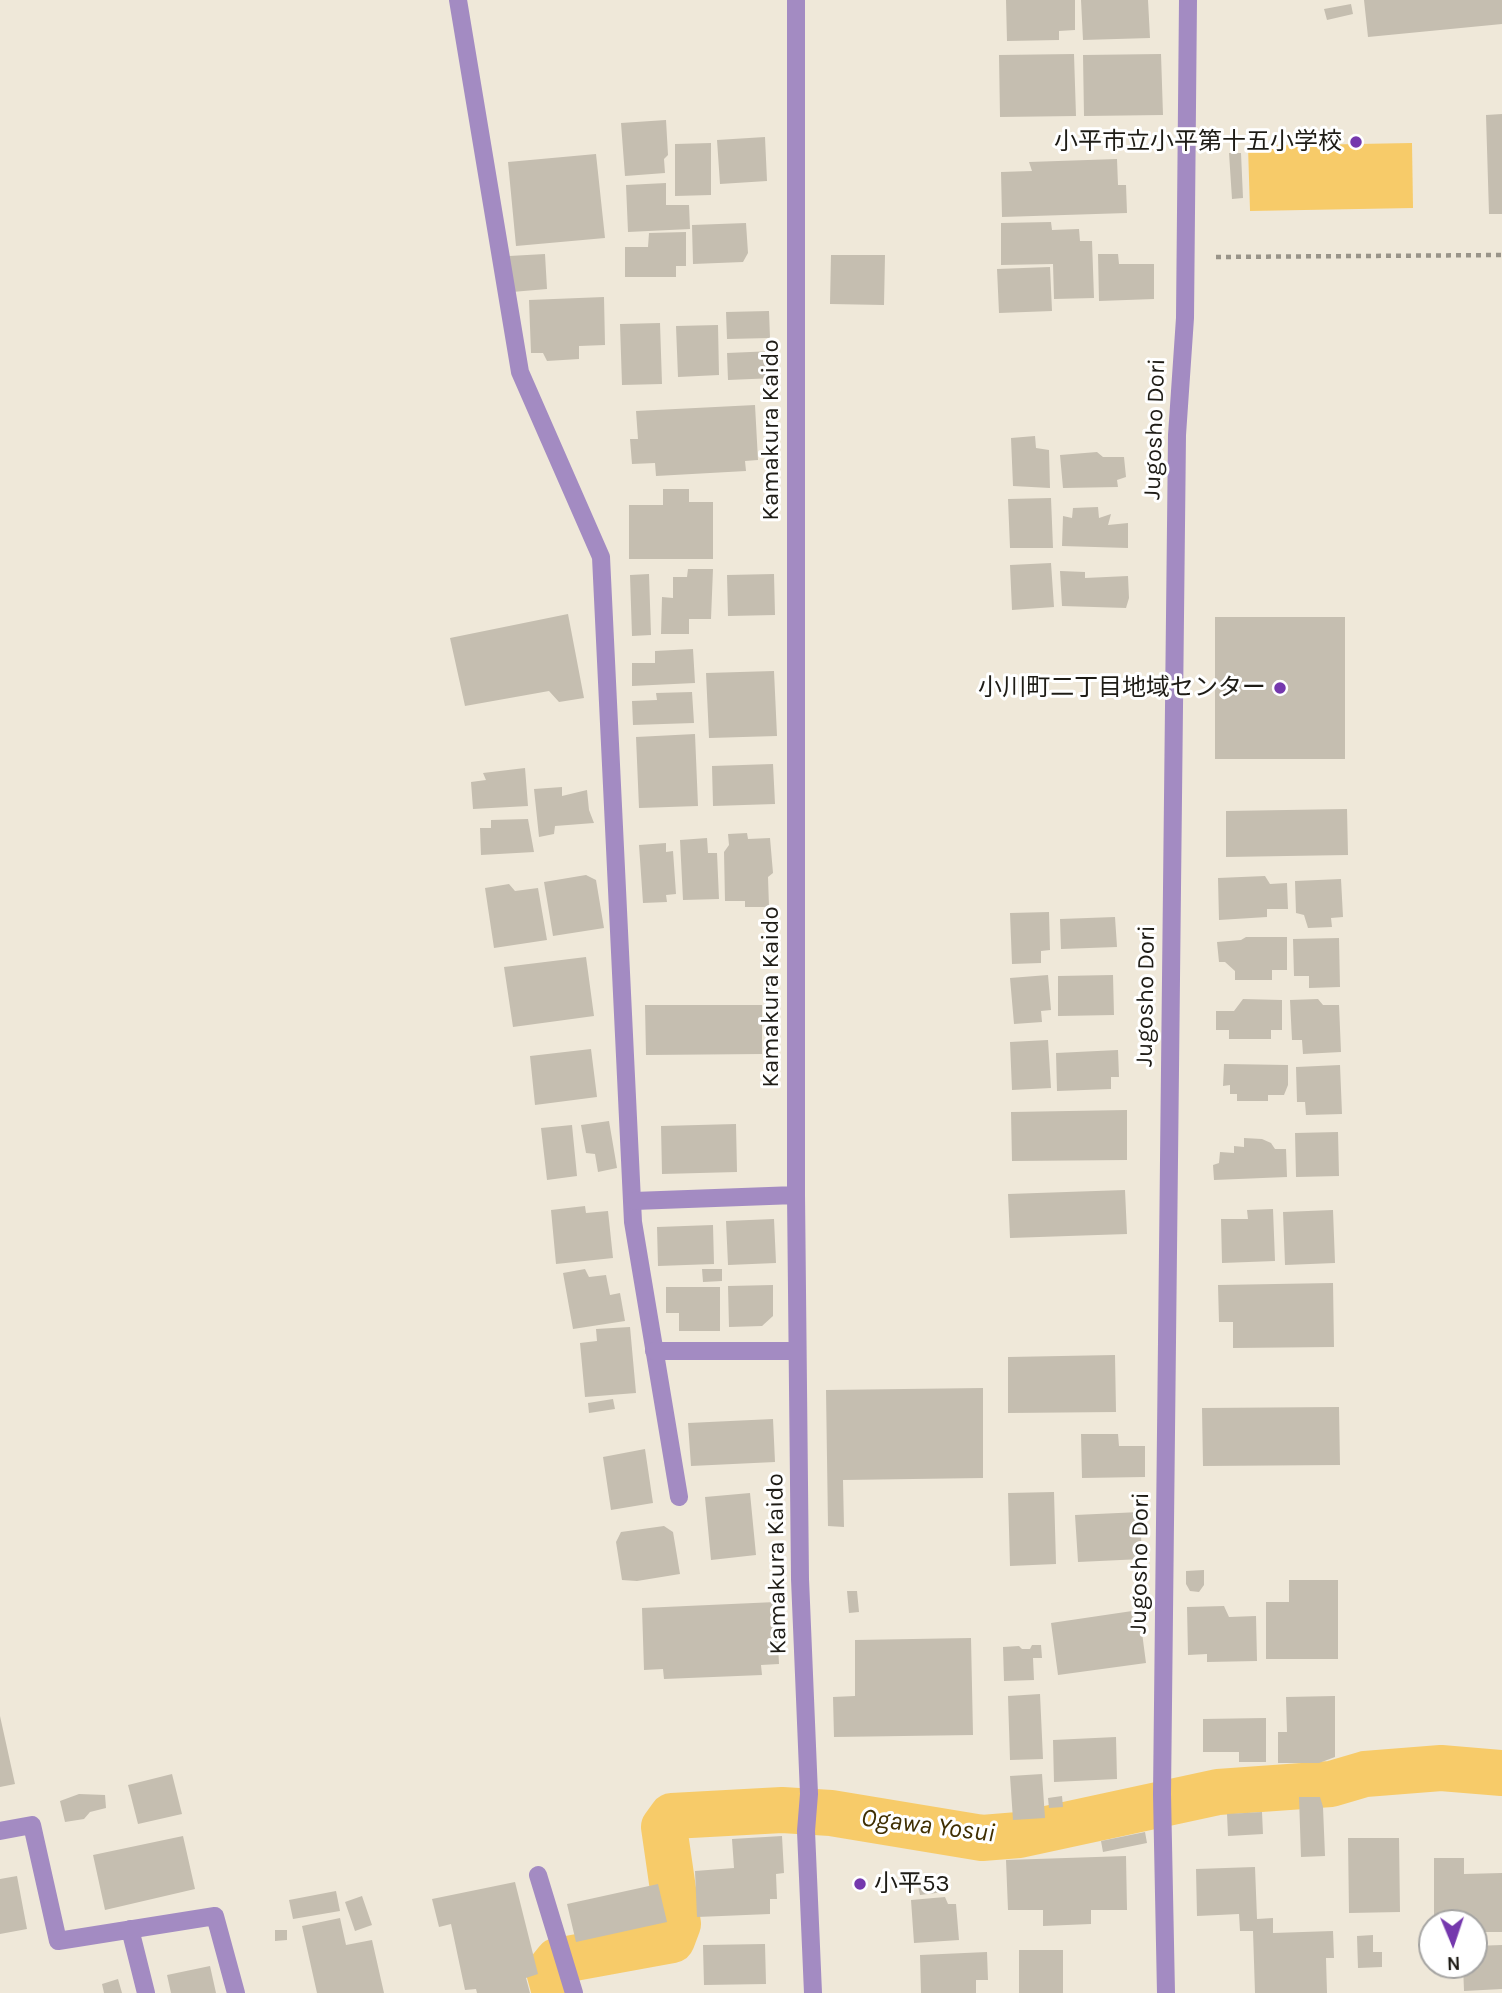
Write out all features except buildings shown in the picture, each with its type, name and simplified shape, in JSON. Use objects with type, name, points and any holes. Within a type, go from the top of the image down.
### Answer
[{"type":"street","points":[[458,0],[520,372],[601,557],[633,1222],[679,1497]]},
{"type":"street","name":"Kamakura Kaido","points":[[796,0],[797,1351],[800,1579],[809,1794],[806,1831],[813,1993]]},
{"type":"street","name":"Jugosho Dori","points":[[1166,1993],[1162,1794],[1177,436],[1185,318],[1188,0]]},
{"type":"street","points":[[634,1201],[796,1195]]},
{"type":"street","points":[[654,1351],[797,1351]]},
{"type":"street","points":[[0,1830],[32,1825],[58,1941],[215,1916],[236,1993]]},
{"type":"street","points":[[538,1875],[574,1993]]},
{"type":"street","points":[[130,1930],[146,1993]]},
{"type":"path","points":[[1185,258],[1502,255]]},
{"type":"shaded area","points":[[1412,143],[1413,208],[1250,211],[1248,146]]},
{"type":"waterway","name":"Ogawa Yosui","points":[[555,1993],[549,1971],[557,1961],[672,1940],[678,1924],[664,1827],[672,1816],[782,1810],[831,1813],[982,1838],[1019,1835],[1218,1792],[1331,1784],[1365,1774],[1441,1768],[1502,1773]]},
{"type":"place","name":"小平市立小平第十五小学校","points":[[1356,142]]},
{"type":"place","name":"小川町二丁目地域センター","points":[[1280,688]]},
{"type":"place","name":"小平53","points":[[860,1884]]}]
